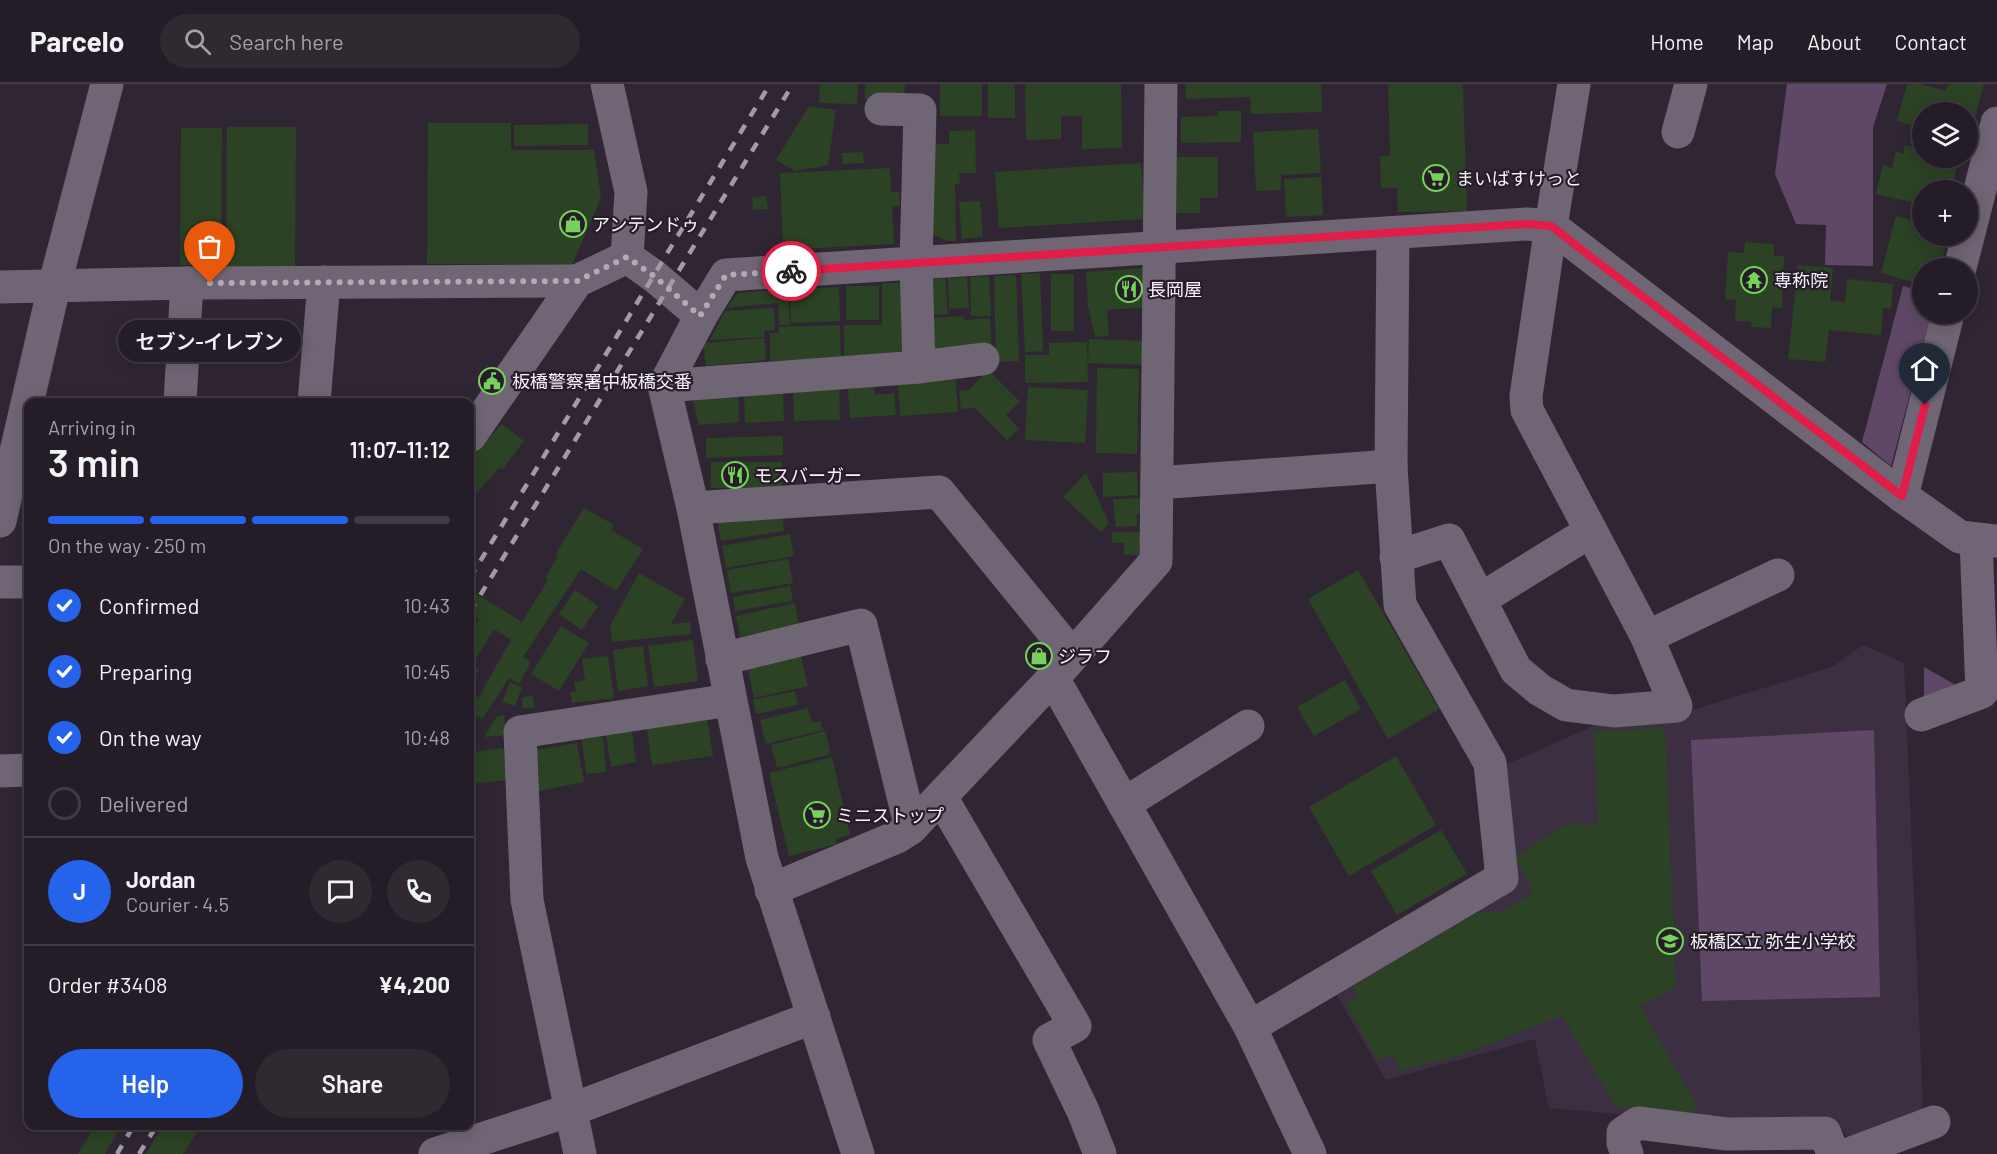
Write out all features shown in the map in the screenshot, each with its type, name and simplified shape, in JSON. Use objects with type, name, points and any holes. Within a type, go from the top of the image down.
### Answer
[{"type":"street","points":[[32,398],[54,286],[107,84]]},
{"type":"street","points":[[607,84],[631,192],[627,257]]},
{"type":"street","points":[[771,890],[897,837],[911,828],[1063,667],[1156,561],[1161,84]]},
{"type":"street","points":[[1396,557],[1449,540],[1481,598],[1516,670],[1540,690],[1566,705],[1614,711],[1676,706],[1647,637],[1527,410],[1526,396],[1574,84]]},
{"type":"street","points":[[1678,132],[1691,84]]},
{"type":"street","points":[[881,109],[920,110],[916,263],[919,367]]},
{"type":"street","points":[[1963,258],[1997,123]]},
{"type":"street","points":[[858,1154],[762,858],[693,508],[664,386],[700,316],[726,275],[1527,224],[1551,226],[1902,496],[1960,537],[1987,541],[1982,692],[1921,715]]},
{"type":"street","points":[[1250,1027],[1502,878],[1490,763],[1400,605],[1391,466],[1393,233]]},
{"type":"street","points":[[0,286],[577,281],[627,257]]},
{"type":"street","points":[[627,257],[654,276],[700,316]]},
{"type":"street","points":[[474,430],[577,281]]},
{"type":"street","points":[[314,398],[324,282]]},
{"type":"street","points":[[180,398],[187,283]]},
{"type":"street","points":[[1902,496],[1945,324]]},
{"type":"street","points":[[664,386],[919,367],[983,359]]},
{"type":"street","points":[[0,520],[23,447]]},
{"type":"street","points":[[1157,483],[1391,466]]},
{"type":"street","points":[[693,508],[939,492],[1063,667],[1124,804],[1250,1027],[1310,1154]]},
{"type":"street","points":[[1481,598],[1591,531]]},
{"type":"street","points":[[1647,637],[1778,575]]},
{"type":"street","points":[[0,582],[24,582]]},
{"type":"street","points":[[722,659],[861,625],[911,828]]},
{"type":"street","points":[[580,1154],[527,900],[520,732],[730,700]]},
{"type":"street","points":[[1124,804],[1248,726]]},
{"type":"street","points":[[0,771],[24,770]]},
{"type":"street","points":[[941,797],[1075,1026],[1049,1040],[1083,1111],[1100,1154]]},
{"type":"street","points":[[435,1154],[571,1110],[813,1017]]},
{"type":"street","points":[[1849,1154],[1934,1122]]},
{"type":"street","points":[[1627,1154],[1623,1143],[1623,1133],[1638,1123],[1727,1134],[1825,1133],[1833,1154]]},
{"type":"shaded area","points":[[1787,84],[1887,84],[1873,127],[1873,266],[1825,265],[1826,225],[1796,224],[1775,174]]},
{"type":"shaded area","points":[[1903,286],[1912,288],[1912,324],[1928,324],[1891,466],[1862,442]]},
{"type":"shaded area","name":"板橋区立 弥生小学校","points":[[1863,645],[1904,663],[1923,1111],[1848,1139],[1838,1121],[1706,1122],[1549,1108],[1535,1039],[1386,1080],[1336,994],[1510,887],[1503,766],[1607,720],[1689,711],[1832,667]]},
{"type":"shaded area","points":[[1924,667],[1961,688],[1924,706]]},
{"type":"shaded area","points":[[1874,730],[1880,997],[1702,1001],[1691,740]]},
{"type":"building","points":[[820,84],[858,84],[857,104],[819,103]]},
{"type":"building","points":[[865,84],[905,84],[904,100],[865,99]]},
{"type":"building","points":[[940,84],[982,84],[982,116],[940,116]]},
{"type":"building","points":[[988,84],[1015,84],[1015,118],[988,118]]},
{"type":"building","points":[[1025,84],[1121,84],[1122,148],[1082,149],[1082,116],[1061,116],[1061,139],[1026,140]]},
{"type":"building","points":[[1185,84],[1321,84],[1322,112],[1251,114],[1250,97],[1186,99]]},
{"type":"building","points":[[1388,84],[1463,84],[1467,211],[1398,212],[1397,188],[1381,188],[1380,156],[1390,156]]},
{"type":"building","points":[[1907,84],[1920,84],[1946,91],[1948,84],[1984,84],[1978,106],[1978,102],[1912,102],[1912,125],[1897,121]]},
{"type":"building","points":[[809,106],[836,110],[828,165],[795,171],[776,160]]},
{"type":"building","points":[[1218,111],[1241,111],[1241,142],[1181,143],[1181,117],[1218,116]]},
{"type":"building","points":[[428,123],[511,123],[511,150],[594,150],[601,198],[572,265],[427,264]]},
{"type":"building","points":[[588,124],[588,145],[514,146],[514,125]]},
{"type":"building","points":[[227,127],[296,127],[295,269],[226,268]]},
{"type":"building","points":[[181,128],[222,128],[221,265],[180,265]]},
{"type":"building","points":[[1318,129],[1321,173],[1281,175],[1281,190],[1256,191],[1253,132]]},
{"type":"building","points":[[975,130],[976,173],[959,173],[960,184],[955,184],[956,241],[946,241],[929,232],[928,144],[949,144],[949,131]]},
{"type":"building","points":[[1905,145],[1912,147],[1912,168],[1956,168],[1954,180],[1912,180],[1912,202],[1876,194],[1883,165],[1892,168],[1896,151],[1903,154]]},
{"type":"building","points":[[863,152],[864,163],[843,164],[842,153]]},
{"type":"building","points":[[1174,157],[1218,157],[1218,198],[1200,198],[1200,213],[1174,213]]},
{"type":"building","points":[[1141,163],[1145,219],[999,228],[995,172]]},
{"type":"building","points":[[890,168],[891,192],[899,192],[900,206],[892,206],[894,244],[783,250],[780,173]]},
{"type":"building","points":[[1321,177],[1323,215],[1286,217],[1284,179]]},
{"type":"building","points":[[766,196],[768,209],[753,210],[752,198]]},
{"type":"building","points":[[980,201],[983,237],[962,239],[959,202]]},
{"type":"building","points":[[1896,216],[1912,220],[1912,246],[1946,246],[1942,258],[1912,258],[1912,282],[1881,273]]},
{"type":"building","points":[[1745,242],[1774,244],[1774,256],[1784,256],[1782,308],[1772,307],[1771,328],[1751,327],[1752,322],[1735,321],[1736,300],[1725,299],[1728,252],[1744,253]]},
{"type":"building","points":[[1798,265],[1833,268],[1830,301],[1845,302],[1847,279],[1893,284],[1891,309],[1883,308],[1881,335],[1829,330],[1825,362],[1788,359]]},
{"type":"building","points":[[1146,268],[1148,307],[1107,310],[1109,336],[1095,337],[1088,306],[1086,272]]},
{"type":"building","points":[[1040,273],[1043,351],[1025,352],[1021,274]]},
{"type":"building","points":[[1051,274],[1074,274],[1074,331],[1051,331]]},
{"type":"building","points":[[1016,275],[1019,361],[996,362],[994,276]]},
{"type":"building","points":[[989,276],[991,316],[971,316],[970,277]]},
{"type":"building","points":[[967,277],[969,308],[949,309],[948,278]]},
{"type":"building","points":[[945,278],[948,314],[926,316],[924,280]]},
{"type":"building","points":[[882,283],[906,283],[908,360],[844,361],[844,325],[882,325]]},
{"type":"building","points":[[846,286],[879,286],[879,320],[846,320]]},
{"type":"building","points":[[839,287],[840,321],[791,323],[790,289]]},
{"type":"building","points":[[787,289],[790,325],[779,325],[778,303],[727,308],[738,293]]},
{"type":"building","points":[[774,308],[775,330],[764,331],[765,337],[710,340],[725,311]]},
{"type":"building","points":[[964,316],[965,320],[990,318],[992,353],[932,356],[929,318]]},
{"type":"building","points":[[840,325],[841,359],[770,361],[770,333],[779,333],[779,327]]},
{"type":"building","points":[[764,338],[766,360],[706,366],[703,343]]},
{"type":"building","points":[[1089,339],[1143,341],[1142,365],[1088,363]]},
{"type":"building","points":[[1087,342],[1088,382],[1025,383],[1025,355],[1049,355],[1049,343]]},
{"type":"building","points":[[1097,368],[1139,369],[1137,454],[1096,453]]},
{"type":"building","points":[[988,370],[1020,402],[1006,415],[1019,429],[1007,440],[975,408],[961,409],[959,391],[969,390]]},
{"type":"building","points":[[955,371],[958,412],[900,416],[898,384]]},
{"type":"building","points":[[874,379],[875,395],[894,393],[896,415],[850,418],[847,381]]},
{"type":"building","points":[[793,385],[839,385],[840,420],[794,421]]},
{"type":"building","points":[[783,386],[784,421],[745,423],[744,387]]},
{"type":"building","points":[[1028,387],[1088,390],[1085,443],[1025,440]]},
{"type":"building","points":[[738,389],[739,422],[699,425],[691,392]]},
{"type":"building","points":[[502,424],[524,441],[502,470],[500,467],[474,496],[474,455]]},
{"type":"building","points":[[783,436],[783,455],[706,458],[706,438]]},
{"type":"building","points":[[711,462],[782,462],[782,488],[711,488]]},
{"type":"building","points":[[1137,472],[1138,495],[1103,497],[1103,473]]},
{"type":"building","points":[[1086,473],[1109,523],[1101,532],[1063,497]]},
{"type":"building","points":[[1143,498],[1143,514],[1137,514],[1137,526],[1116,527],[1113,499]]},
{"type":"building","points":[[584,508],[614,525],[611,530],[643,549],[616,591],[581,569],[523,657],[531,662],[519,684],[509,678],[482,719],[474,714],[474,696],[478,698],[511,640],[494,629],[474,662],[474,628],[479,619],[474,616],[474,592],[522,622],[548,580],[545,578],[558,556],[555,555]]},
{"type":"building","points":[[782,512],[784,531],[721,541],[716,515]]},
{"type":"building","points":[[1112,532],[1146,532],[1146,545],[1139,545],[1139,555],[1124,555],[1124,543],[1112,543]]},
{"type":"building","points":[[790,534],[794,556],[726,568],[722,546]]},
{"type":"building","points":[[788,559],[793,583],[731,593],[727,570]]},
{"type":"building","points":[[1358,570],[1439,709],[1388,739],[1308,599]]},
{"type":"building","points":[[639,573],[685,599],[671,624],[690,622],[691,634],[612,642],[610,626]]},
{"type":"building","points":[[790,586],[793,601],[735,611],[733,597]]},
{"type":"building","points":[[575,590],[598,606],[582,630],[559,614]]},
{"type":"building","points":[[795,603],[799,625],[740,637],[736,616]]},
{"type":"building","points":[[561,626],[589,643],[559,691],[531,674]]},
{"type":"building","points":[[693,640],[698,681],[654,687],[648,646]]},
{"type":"building","points":[[643,646],[648,686],[618,691],[613,650]]},
{"type":"building","points":[[800,652],[808,686],[754,698],[747,665]]},
{"type":"building","points":[[608,656],[614,698],[572,703],[570,692],[576,692],[574,682],[585,680],[582,659]]},
{"type":"building","points":[[474,666],[479,669],[474,678]]},
{"type":"building","points":[[1345,680],[1361,709],[1314,736],[1297,707]]},
{"type":"building","points":[[510,682],[522,687],[515,706],[502,702]]},
{"type":"building","points":[[795,691],[798,705],[756,714],[753,700]]},
{"type":"building","points":[[532,695],[535,707],[523,709],[522,698]]},
{"type":"building","points":[[808,708],[812,723],[821,721],[823,730],[766,744],[760,720]]},
{"type":"building","points":[[504,715],[506,735],[484,737],[497,716]]},
{"type":"building","points":[[707,720],[713,756],[652,765],[647,729]]},
{"type":"building","points":[[1665,728],[1676,987],[1640,1006],[1697,1106],[1687,1115],[1616,1107],[1562,1016],[1460,1055],[1401,1071],[1392,1053],[1378,1060],[1346,1003],[1359,996],[1353,986],[1479,912],[1503,912],[1533,892],[1515,857],[1564,825],[1598,824],[1594,731]]},
{"type":"building","points":[[632,731],[636,762],[611,767],[606,735]]},
{"type":"building","points":[[825,731],[831,754],[777,768],[771,745]]},
{"type":"building","points":[[603,737],[606,772],[586,774],[582,739]]},
{"type":"building","points":[[577,743],[584,782],[534,792],[535,750]]},
{"type":"building","points":[[503,748],[507,780],[474,784],[474,752]]},
{"type":"building","points":[[1396,756],[1436,825],[1349,876],[1309,807]]},
{"type":"building","points":[[832,757],[850,835],[836,839],[837,844],[789,856],[769,773]]},
{"type":"building","points":[[1441,830],[1467,874],[1397,915],[1371,871]]},
{"type":"building","points":[[92,1130],[119,1130],[105,1154],[78,1154]]},
{"type":"building","points":[[160,1130],[199,1130],[183,1154],[146,1154]]},
{"type":"railway","points":[[474,571],[770,84]]},
{"type":"railway","points":[[474,605],[793,84]]},
{"type":"railway","points":[[117,1154],[131,1130]]},
{"type":"railway","points":[[139,1154],[154,1130]]},
{"type":"way so far","points":[[210,283],[577,281],[627,257],[654,276],[700,316],[726,275],[791,271]]},
{"type":"place","name":"まいばすけっと","points":[[1436,178]]},
{"type":"place","name":"アンテンドゥ","points":[[573,224]]},
{"type":"place","name":"専称院","points":[[1754,280]]},
{"type":"place","name":"セブン-イレブン","points":[[210,283]]},
{"type":"place","name":"長岡屋","points":[[1129,289]]},
{"type":"place","name":"板橋警察署中板橋交番","points":[[492,381]]},
{"type":"place","name":"モスバーガー","points":[[735,475]]},
{"type":"place","name":"ジラフ","points":[[1039,656]]},
{"type":"place","name":"ミニストップ","points":[[817,815]]},
{"type":"place","name":"板橋区立 弥生小学校","points":[[1670,941]]},
{"type":"route","points":[[791,271],[1527,224],[1551,226],[1902,496],[1925,405]]}]
